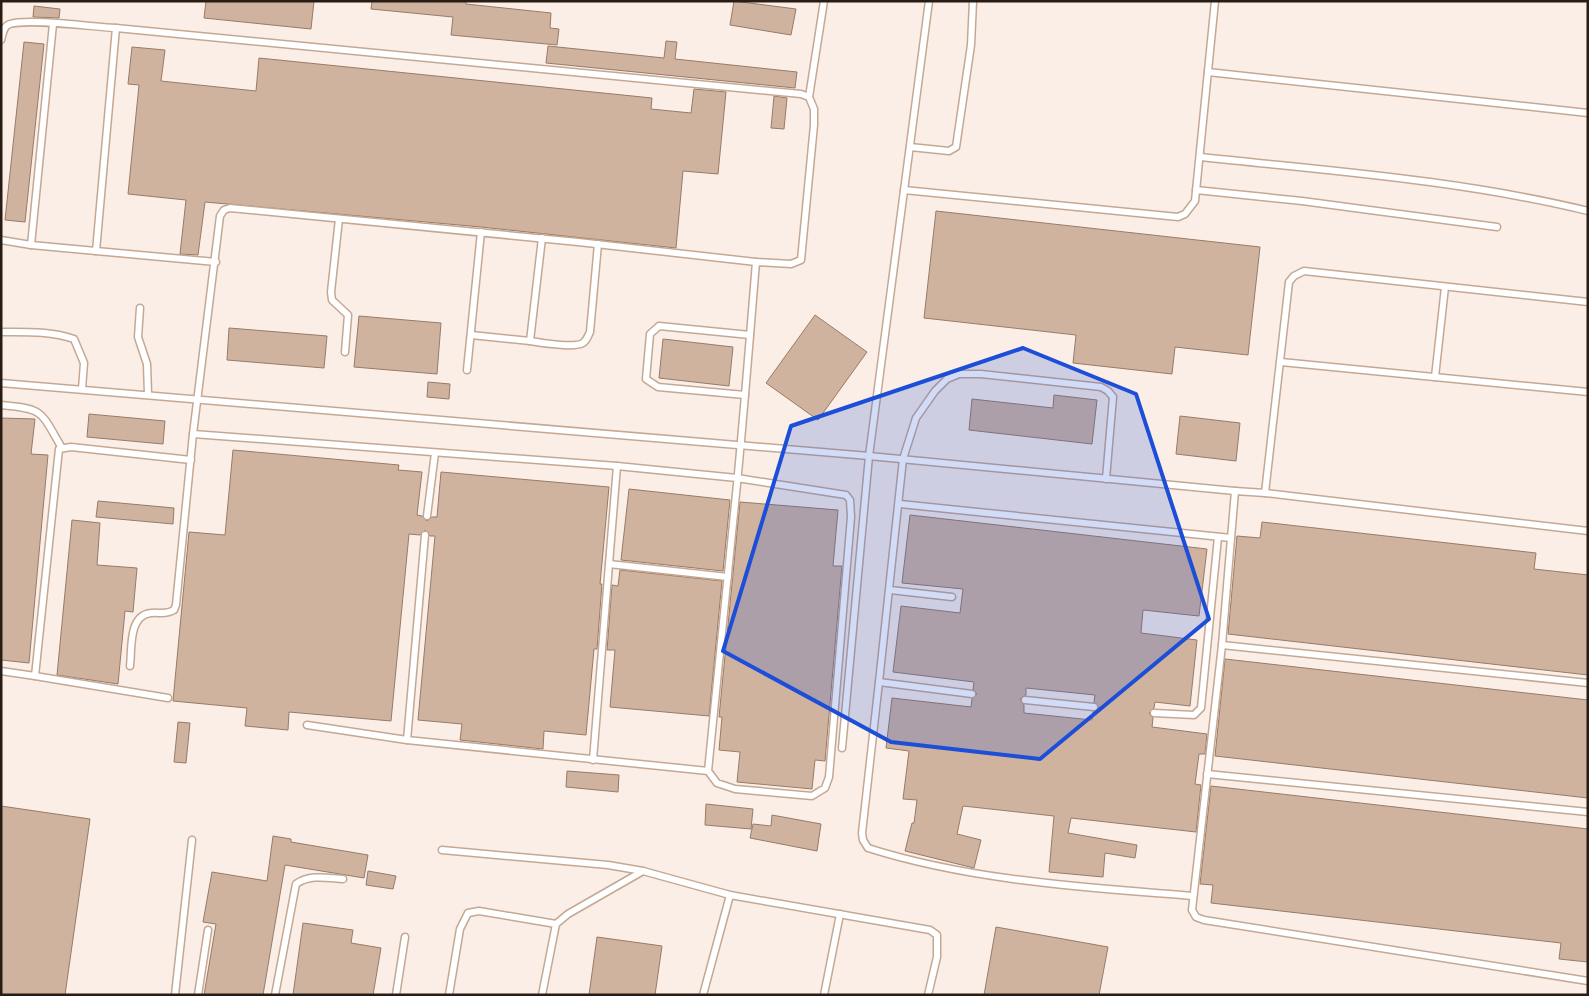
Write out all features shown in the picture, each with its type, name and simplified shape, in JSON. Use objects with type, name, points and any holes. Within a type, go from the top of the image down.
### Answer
[{"type":"lane","points":[[130,666],[134,627],[139,618],[148,613],[170,612],[174,610],[176,605],[193,434],[216,262],[220,216],[224,210],[230,208],[482,232],[756,262],[791,264],[801,260],[814,125],[814,109],[809,97],[824,1]]},
{"type":"lane","points":[[842,748],[869,456],[929,1]]},
{"type":"lane","points":[[910,147],[949,151],[956,147],[971,45],[973,1]]},
{"type":"lane","points":[[904,190],[1178,216],[1185,214],[1192,208],[1201,157],[1216,1]]},
{"type":"lane","points":[[1,40],[4,28],[10,24],[53,24],[116,28],[801,94],[809,97]]},
{"type":"lane","points":[[31,245],[53,24]]},
{"type":"lane","points":[[96,251],[116,28]]},
{"type":"lane","points":[[1208,72],[1588,113]]},
{"type":"lane","points":[[1201,157],[1489,192],[1588,211]]},
{"type":"lane","points":[[1196,190],[1302,201],[1497,227]]},
{"type":"lane","points":[[339,219],[331,292],[332,300],[348,315],[345,352]]},
{"type":"lane","points":[[467,370],[482,232]]},
{"type":"lane","points":[[530,341],[542,238]]},
{"type":"lane","points":[[1,240],[31,245],[216,262]]},
{"type":"lane","points":[[471,335],[580,344],[585,341],[590,332],[598,244]]},
{"type":"lane","points":[[193,434],[617,466],[737,478],[838,492],[846,495],[850,500],[851,517],[830,767],[825,788],[812,796],[735,789],[716,783],[708,771],[737,478],[741,445],[756,262]]},
{"type":"lane","points":[[1265,493],[1289,282],[1294,276],[1304,272],[1588,302]]},
{"type":"lane","points":[[1435,377],[1445,287]]},
{"type":"lane","points":[[140,308],[138,337],[147,364],[148,394]]},
{"type":"lane","points":[[745,395],[658,387],[646,379],[650,334],[659,326],[750,335]]},
{"type":"lane","points":[[1,332],[33,332],[63,335],[74,339],[84,363],[82,390]]},
{"type":"lane","points":[[1281,362],[1588,392]]},
{"type":"lane","points":[[1106,480],[1113,397],[1108,391],[1100,387],[981,374],[959,374],[947,379],[935,391],[916,418],[903,459],[900,504],[862,833],[868,848],[906,860],[988,875],[1068,885],[1193,896]]},
{"type":"lane","points":[[1,383],[198,398],[903,459],[1106,480],[1265,493],[1588,531]]},
{"type":"lane","points":[[1,405],[32,408],[38,412],[62,448]]},
{"type":"lane","points":[[35,676],[58,451],[62,448],[191,460]]},
{"type":"lane","points":[[427,516],[435,453]]},
{"type":"lane","points":[[593,760],[617,466]]},
{"type":"lane","points":[[1235,491],[1222,645],[1193,896],[1192,910],[1196,916],[1204,920],[1588,981]]},
{"type":"lane","points":[[900,504],[1231,538]]},
{"type":"lane","points":[[407,740],[425,535]]},
{"type":"lane","points":[[1154,713],[1194,716],[1201,708],[1218,537]]},
{"type":"lane","points":[[609,564],[728,577]]},
{"type":"lane","points":[[890,590],[952,597]]},
{"type":"lane","points":[[1222,645],[1588,683]]},
{"type":"lane","points":[[1,672],[168,698]]},
{"type":"lane","points":[[880,682],[972,694]]},
{"type":"lane","points":[[1025,700],[1094,707]]},
{"type":"lane","points":[[307,726],[407,740],[708,771]]},
{"type":"lane","points":[[1207,774],[1588,812]]},
{"type":"lane","points":[[175,995],[192,840]]},
{"type":"lane","points":[[442,850],[608,865],[643,871],[730,895],[930,930],[937,935],[937,957],[928,995]]},
{"type":"lane","points":[[542,995],[556,924],[568,914],[643,871]]},
{"type":"lane","points":[[275,995],[296,884],[304,878],[343,879]]},
{"type":"lane","points":[[703,995],[730,895]]},
{"type":"lane","points":[[449,995],[460,929],[468,913],[479,911],[556,924]]},
{"type":"lane","points":[[824,995],[840,914]]},
{"type":"lane","points":[[198,995],[208,930]]},
{"type":"lane","points":[[396,995],[405,937]]},
{"type":"highlighted area","points":[[1023,348],[1136,394],[1209,619],[1040,759],[891,742],[723,651],[791,426]]},
{"type":"building","points":[[206,1],[314,1],[311,29],[204,18]]},
{"type":"building","points":[[372,1],[466,1],[466,4],[551,13],[550,28],[559,29],[557,45],[451,35],[453,17],[371,9]]},
{"type":"building","points":[[734,1],[796,9],[791,35],[730,25]]},
{"type":"building","points":[[34,6],[60,9],[59,18],[33,17]]},
{"type":"building","points":[[666,41],[677,42],[675,59],[797,72],[795,88],[546,63],[548,46],[664,58]]},
{"type":"building","points":[[24,42],[44,44],[25,222],[5,220]]},
{"type":"building","points":[[132,47],[165,50],[161,81],[256,91],[259,58],[652,98],[651,109],[691,113],[694,89],[726,92],[718,174],[683,171],[676,248],[481,227],[205,202],[198,255],[180,254],[186,200],[128,194],[139,85],[128,84]]},
{"type":"building","points":[[774,96],[787,98],[784,129],[771,128]]},
{"type":"building","points":[[936,211],[1260,247],[1248,355],[1175,347],[1172,374],[1073,363],[1076,335],[924,318]]},
{"type":"building","points":[[815,315],[867,352],[818,420],[766,383]]},
{"type":"building","points":[[359,316],[441,323],[437,374],[354,367]]},
{"type":"building","points":[[229,328],[327,336],[324,368],[227,360]]},
{"type":"building","points":[[663,339],[733,347],[729,386],[659,378]]},
{"type":"building","points":[[428,382],[450,384],[449,399],[427,397]]},
{"type":"building","points":[[1054,395],[1097,400],[1092,444],[969,430],[972,399],[1053,408]]},
{"type":"building","points":[[89,414],[165,421],[163,444],[87,437]]},
{"type":"building","points":[[1180,416],[1240,423],[1236,461],[1176,454]]},
{"type":"building","points":[[1,418],[35,419],[31,454],[48,455],[29,663],[1,660]]},
{"type":"building","points":[[233,450],[399,465],[398,470],[422,472],[417,515],[422,516],[427,521],[432,517],[437,517],[441,472],[609,487],[600,584],[602,584],[597,649],[594,649],[586,735],[544,731],[543,749],[460,740],[462,724],[418,720],[435,536],[430,536],[425,530],[420,535],[409,534],[391,721],[289,712],[288,730],[245,726],[247,708],[173,701],[189,532],[225,535]]},
{"type":"building","points":[[629,489],[730,500],[723,571],[621,560]]},
{"type":"building","points":[[98,501],[174,508],[173,524],[96,517]]},
{"type":"building","points":[[740,502],[838,510],[833,566],[842,566],[825,761],[815,760],[812,789],[737,782],[740,752],[719,750],[722,717],[719,717]]},
{"type":"building","points":[[910,515],[1207,549],[1199,616],[1143,610],[1141,633],[1197,640],[1190,706],[1155,702],[1154,708],[1149,713],[1153,718],[1152,727],[1207,734],[1205,754],[1199,754],[1195,784],[1201,785],[1196,832],[1071,818],[1068,833],[1137,845],[1135,858],[1105,853],[1103,877],[1049,872],[1054,816],[963,806],[957,834],[981,840],[974,868],[905,851],[912,823],[914,823],[917,800],[903,799],[909,751],[886,748],[892,698],[971,707],[972,699],[977,694],[973,689],[974,682],[893,672],[901,606],[960,613],[963,589],[902,583]],"holes":[[[1026,688],[1095,695],[1094,702],[1099,708],[1093,712],[1092,720],[1024,713],[1024,705],[1020,699],[1026,695]]]},
{"type":"building","points":[[72,520],[100,523],[97,565],[137,568],[133,612],[125,611],[118,684],[57,675]]},
{"type":"building","points":[[1262,522],[1536,553],[1534,569],[1588,575],[1588,675],[1228,634],[1237,536],[1260,538]]},
{"type":"building","points":[[620,570],[722,581],[709,716],[610,707],[615,650],[607,650],[612,585],[618,586]]},
{"type":"building","points":[[1225,659],[1588,700],[1588,798],[1215,756]]},
{"type":"building","points":[[178,722],[190,723],[186,763],[174,762]]},
{"type":"building","points":[[567,771],[619,775],[618,792],[566,787]]},
{"type":"building","points":[[1211,786],[1588,829],[1588,962],[1559,959],[1561,943],[1211,903],[1213,885],[1200,884]]},
{"type":"building","points":[[706,804],[753,809],[751,829],[705,825]]},
{"type":"building","points":[[1,806],[90,819],[65,995],[1,995]]},
{"type":"building","points":[[772,815],[821,824],[817,851],[750,838],[753,824],[771,826]]},
{"type":"building","points":[[273,836],[291,839],[291,842],[368,855],[364,878],[285,865],[263,995],[204,995],[216,924],[203,922],[212,872],[267,881]]},
{"type":"building","points":[[368,871],[396,876],[393,889],[366,885]]},
{"type":"building","points":[[303,923],[353,930],[351,943],[381,948],[373,995],[293,995]]},
{"type":"building","points":[[996,927],[1108,947],[1099,995],[984,995]]},
{"type":"building","points":[[597,937],[662,946],[655,995],[589,995]]}]
